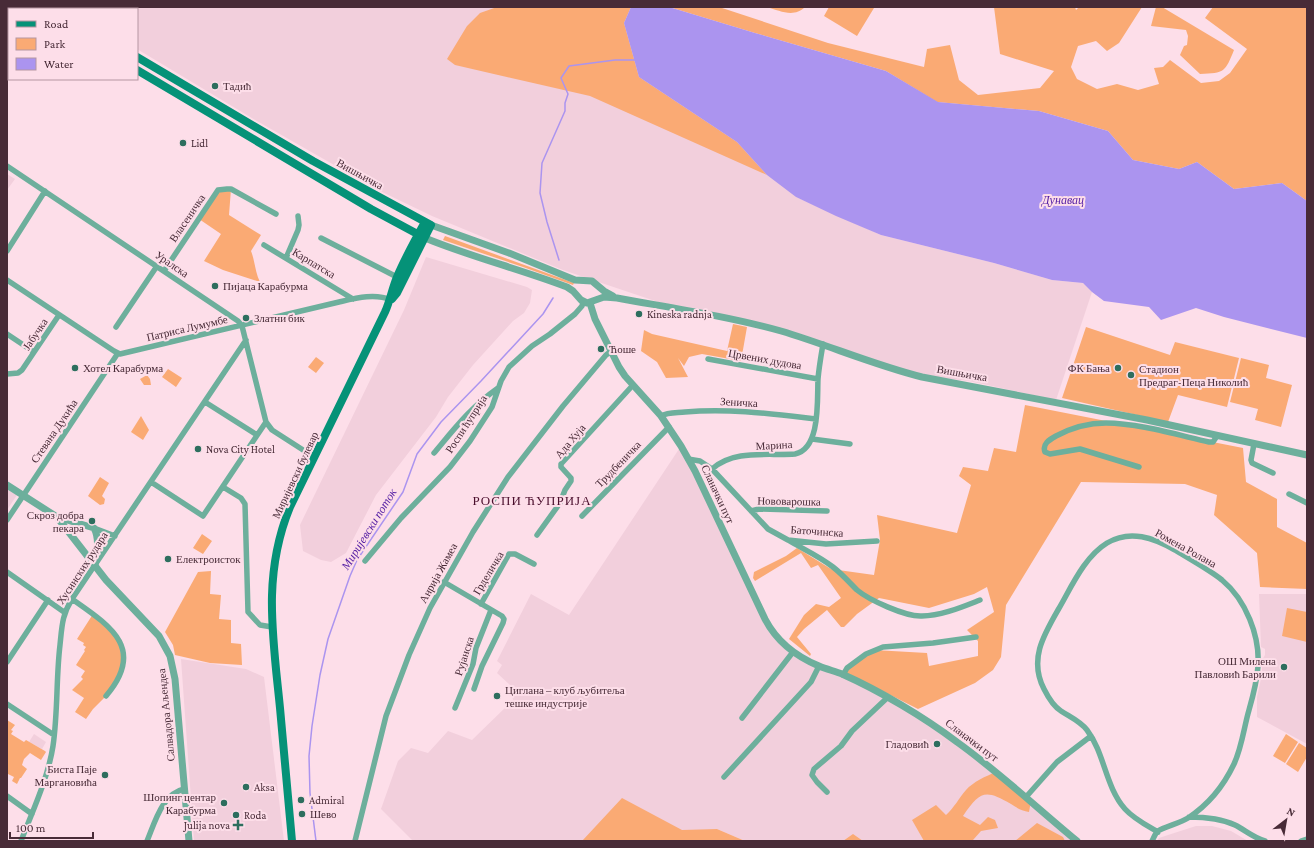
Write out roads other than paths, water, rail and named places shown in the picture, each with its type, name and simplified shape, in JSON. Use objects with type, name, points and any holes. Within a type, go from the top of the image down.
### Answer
[{"type":"main road","name":"Вишњичка","points":[[138,58],[313,160],[428,223]]},
{"type":"main road","points":[[138,71],[372,209],[422,236]]},
{"type":"main road","name":"Миријевски булевар","points":[[292,841],[272,627],[272,582],[274,562],[290,507],[391,300],[397,293],[428,223]]},
{"type":"main road","name":"Миријевски булевар","points":[[391,300],[392,291],[398,277],[422,236]]},
{"type":"street","name":"Уралска","points":[[7,166],[234,318],[242,326]]},
{"type":"street","name":"Власеничка","points":[[164,271],[218,190],[231,189],[276,214]]},
{"type":"street","points":[[7,250],[45,191]]},
{"type":"street","points":[[286,258],[298,230],[298,216]]},
{"type":"street","name":"Вишњичка","points":[[428,223],[522,258],[575,280],[592,281],[617,298]]},
{"type":"street","points":[[422,236],[463,252],[570,288],[577,295],[590,301],[598,294],[597,285]]},
{"type":"street","points":[[321,238],[398,277]]},
{"type":"street","name":"Карпатска","points":[[264,245],[353,299]]},
{"type":"street","points":[[116,327],[157,266]]},
{"type":"street","points":[[7,280],[118,353]]},
{"type":"street","points":[[577,295],[578,286],[586,281]]},
{"type":"street","name":"Патриса Лумумбе","points":[[118,353],[122,354],[353,299],[373,296],[391,300]]},
{"type":"street","name":"Вишњичка","points":[[590,301],[604,297],[617,298],[754,324],[823,344],[890,368],[916,375],[1147,420],[1307,455]]},
{"type":"street","name":"Сланачки пут","points":[[590,301],[592,313],[610,352],[623,374],[661,416],[688,459],[770,629],[782,643],[793,652],[819,666],[843,674],[929,722],[952,738],[1026,797],[1077,841]]},
{"type":"street","name":"Роспи ћуприја","points":[[365,561],[392,528],[459,456],[492,407],[498,388],[506,372],[532,346],[550,334],[575,314],[582,306],[590,301]]},
{"type":"street","name":"Јабучка","points":[[7,374],[18,373],[22,370],[59,315]]},
{"type":"street","points":[[242,326],[266,422],[272,430],[314,457]]},
{"type":"street","points":[[7,334],[34,352]]},
{"type":"street","name":"Хусинских рудара","points":[[100,553],[115,536],[246,340]]},
{"type":"street","points":[[823,344],[818,379],[816,418],[812,439],[850,444]]},
{"type":"street","name":"Анрија Жамеа","points":[[355,841],[386,716],[409,655],[430,608],[477,525],[508,477],[563,406],[610,352]]},
{"type":"street","name":"Стевана Дукића","points":[[7,520],[118,353]]},
{"type":"street","name":"Црвених дудова","points":[[708,359],[818,379]]},
{"type":"street","name":"Ада Хуја","points":[[537,535],[560,503],[565,490],[571,481],[571,478],[561,467],[561,464],[633,385]]},
{"type":"street","points":[[434,453],[471,410],[482,399],[498,388]]},
{"type":"street","points":[[205,402],[257,435]]},
{"type":"street","name":"Зеничка","points":[[661,416],[670,413],[706,410],[816,418]]},
{"type":"street","points":[[151,482],[203,516],[266,422]]},
{"type":"street","points":[[1139,467],[1080,449],[1052,454],[1045,452],[1044,447],[1050,440],[1066,431],[1080,426],[1099,423],[1139,427],[1209,442],[1213,442],[1217,436]]},
{"type":"street","name":"Трудбеничка","points":[[582,516],[669,427]]},
{"type":"street","name":"Марина","points":[[712,469],[722,461],[736,457],[798,454],[812,439]]},
{"type":"street","points":[[1254,444],[1251,460],[1252,463],[1273,473]]},
{"type":"street","points":[[688,459],[700,461],[712,469]]},
{"type":"street","name":"Баточинска","points":[[712,469],[768,529],[788,540],[826,544],[877,541]]},
{"type":"street","points":[[7,484],[23,496],[57,517],[115,536]]},
{"type":"street","points":[[223,487],[241,498],[245,504],[248,612],[260,625],[272,627]]},
{"type":"street","points":[[1289,494],[1307,503]]},
{"type":"street","name":"Нововарошка","points":[[751,510],[827,511]]},
{"type":"street","points":[[57,517],[80,548],[89,553],[100,553]]},
{"type":"street","points":[[72,536],[74,528],[80,524]]},
{"type":"street","points":[[94,528],[100,553],[95,566]]},
{"type":"street","name":"Ромена Ролана","points":[[1091,736],[1080,723],[1061,711],[1052,703],[1041,684],[1037,661],[1042,639],[1090,557],[1098,548],[1114,540],[1134,536],[1159,541],[1223,581],[1236,595],[1246,612],[1256,639],[1258,667],[1245,727],[1235,761],[1227,777],[1212,798],[1188,818]]},
{"type":"street","points":[[788,540],[832,566],[861,592],[905,614],[928,616],[949,611],[980,600]]},
{"type":"street","points":[[80,548],[89,550],[97,544]]},
{"type":"street","name":"Салвадора Аљендеа","points":[[80,548],[115,590],[160,636],[170,656],[175,679],[189,841]]},
{"type":"street","name":"Грделичка","points":[[481,604],[509,554],[515,554],[534,564]]},
{"type":"street","name":"Хусинских рудара","points":[[21,841],[48,767],[54,735],[58,659],[64,612],[95,566]]},
{"type":"street","points":[[7,572],[64,612]]},
{"type":"street","points":[[444,582],[502,616],[504,620],[482,666],[474,689]]},
{"type":"street","points":[[72,599],[108,625],[118,637],[121,645],[124,660],[122,670],[116,683],[106,696]]},
{"type":"street","points":[[7,662],[9,654],[48,600]]},
{"type":"street","name":"Рујанска","points":[[455,708],[473,664],[476,648],[491,610]]},
{"type":"street","points":[[843,674],[847,668],[866,654],[883,647],[940,643],[976,637]]},
{"type":"street","points":[[742,718],[793,652]]},
{"type":"street","points":[[724,777],[810,682],[819,666]]},
{"type":"street","points":[[827,792],[812,775],[814,769],[842,746],[852,731],[887,698]]},
{"type":"street","points":[[7,704],[54,735]]},
{"type":"street","points":[[1026,797],[1057,762],[1091,736],[1100,753],[1110,783],[1119,801],[1135,818],[1158,832]]},
{"type":"street","points":[[147,841],[167,798],[178,790],[184,789]]},
{"type":"street","points":[[7,798],[32,814]]},
{"type":"street","points":[[1152,841],[1158,832],[1188,818],[1208,817],[1233,824],[1265,841]]},
{"type":"water","name":"Дунавац","points":[[631,7],[669,7],[886,71],[938,102],[1039,111],[1108,131],[1133,160],[1179,169],[1197,162],[1234,189],[1282,183],[1307,201],[1307,338],[1224,317],[1196,308],[1161,320],[1149,307],[1104,301],[1083,283],[1052,280],[994,263],[881,235],[796,197],[767,175],[737,142],[639,77],[624,23]]},
{"type":"waterway","name":"Миријевски поток","points":[[559,260],[540,193],[542,163],[565,111],[565,103],[568,94],[561,78],[569,66],[615,60],[635,60]]},
{"type":"waterway","name":"Миријевски поток","points":[[316,841],[310,793],[309,756],[312,726],[320,675],[328,639],[350,576],[357,560],[403,492],[417,454],[441,422],[543,314],[553,298]]},
{"type":"place","name":"Тадић","points":[[215,86]]},
{"type":"place","name":"Lidl","points":[[183,143]]},
{"type":"place","name":"Пијаца Карабурма","points":[[215,286]]},
{"type":"place","name":"Kineska radnja","points":[[639,314]]},
{"type":"place","name":"Златни бик","points":[[246,318]]},
{"type":"place","name":"Ћоше","points":[[601,349]]},
{"type":"place","name":"Хотел Карабурма","points":[[75,368]]},
{"type":"place","name":"ФК Бања","points":[[1118,368]]},
{"type":"place","name":"Стадион Предраг-Пеца Николић","points":[[1131,375]]},
{"type":"place","name":"Nova City Hotel","points":[[198,449]]},
{"type":"place","name":"Скроз добра пекара","points":[[92,521]]},
{"type":"place","name":"Електроисток","points":[[168,559]]},
{"type":"place","name":"ОШ Милена Павловић Барили","points":[[1284,667]]},
{"type":"place","name":"Циглана – клуб љубитеља тешке индустрије","points":[[497,696]]},
{"type":"place","name":"Гладовић","points":[[937,744]]},
{"type":"place","name":"Биста Паје Маргановића","points":[[105,775]]},
{"type":"place","name":"Aksa","points":[[246,787]]},
{"type":"place","name":"Admiral","points":[[301,800]]},
{"type":"place","name":"Шопинг центар Карабурма","points":[[224,803]]},
{"type":"place","name":"Шево","points":[[302,814]]},
{"type":"place","name":"Roda","points":[[236,815]]},
{"type":"place","name":"Julija nova","points":[[238,825]]},
{"type":"district","name":"РОСПИ ЋУПРИЈА","points":[[532,500]]}]
